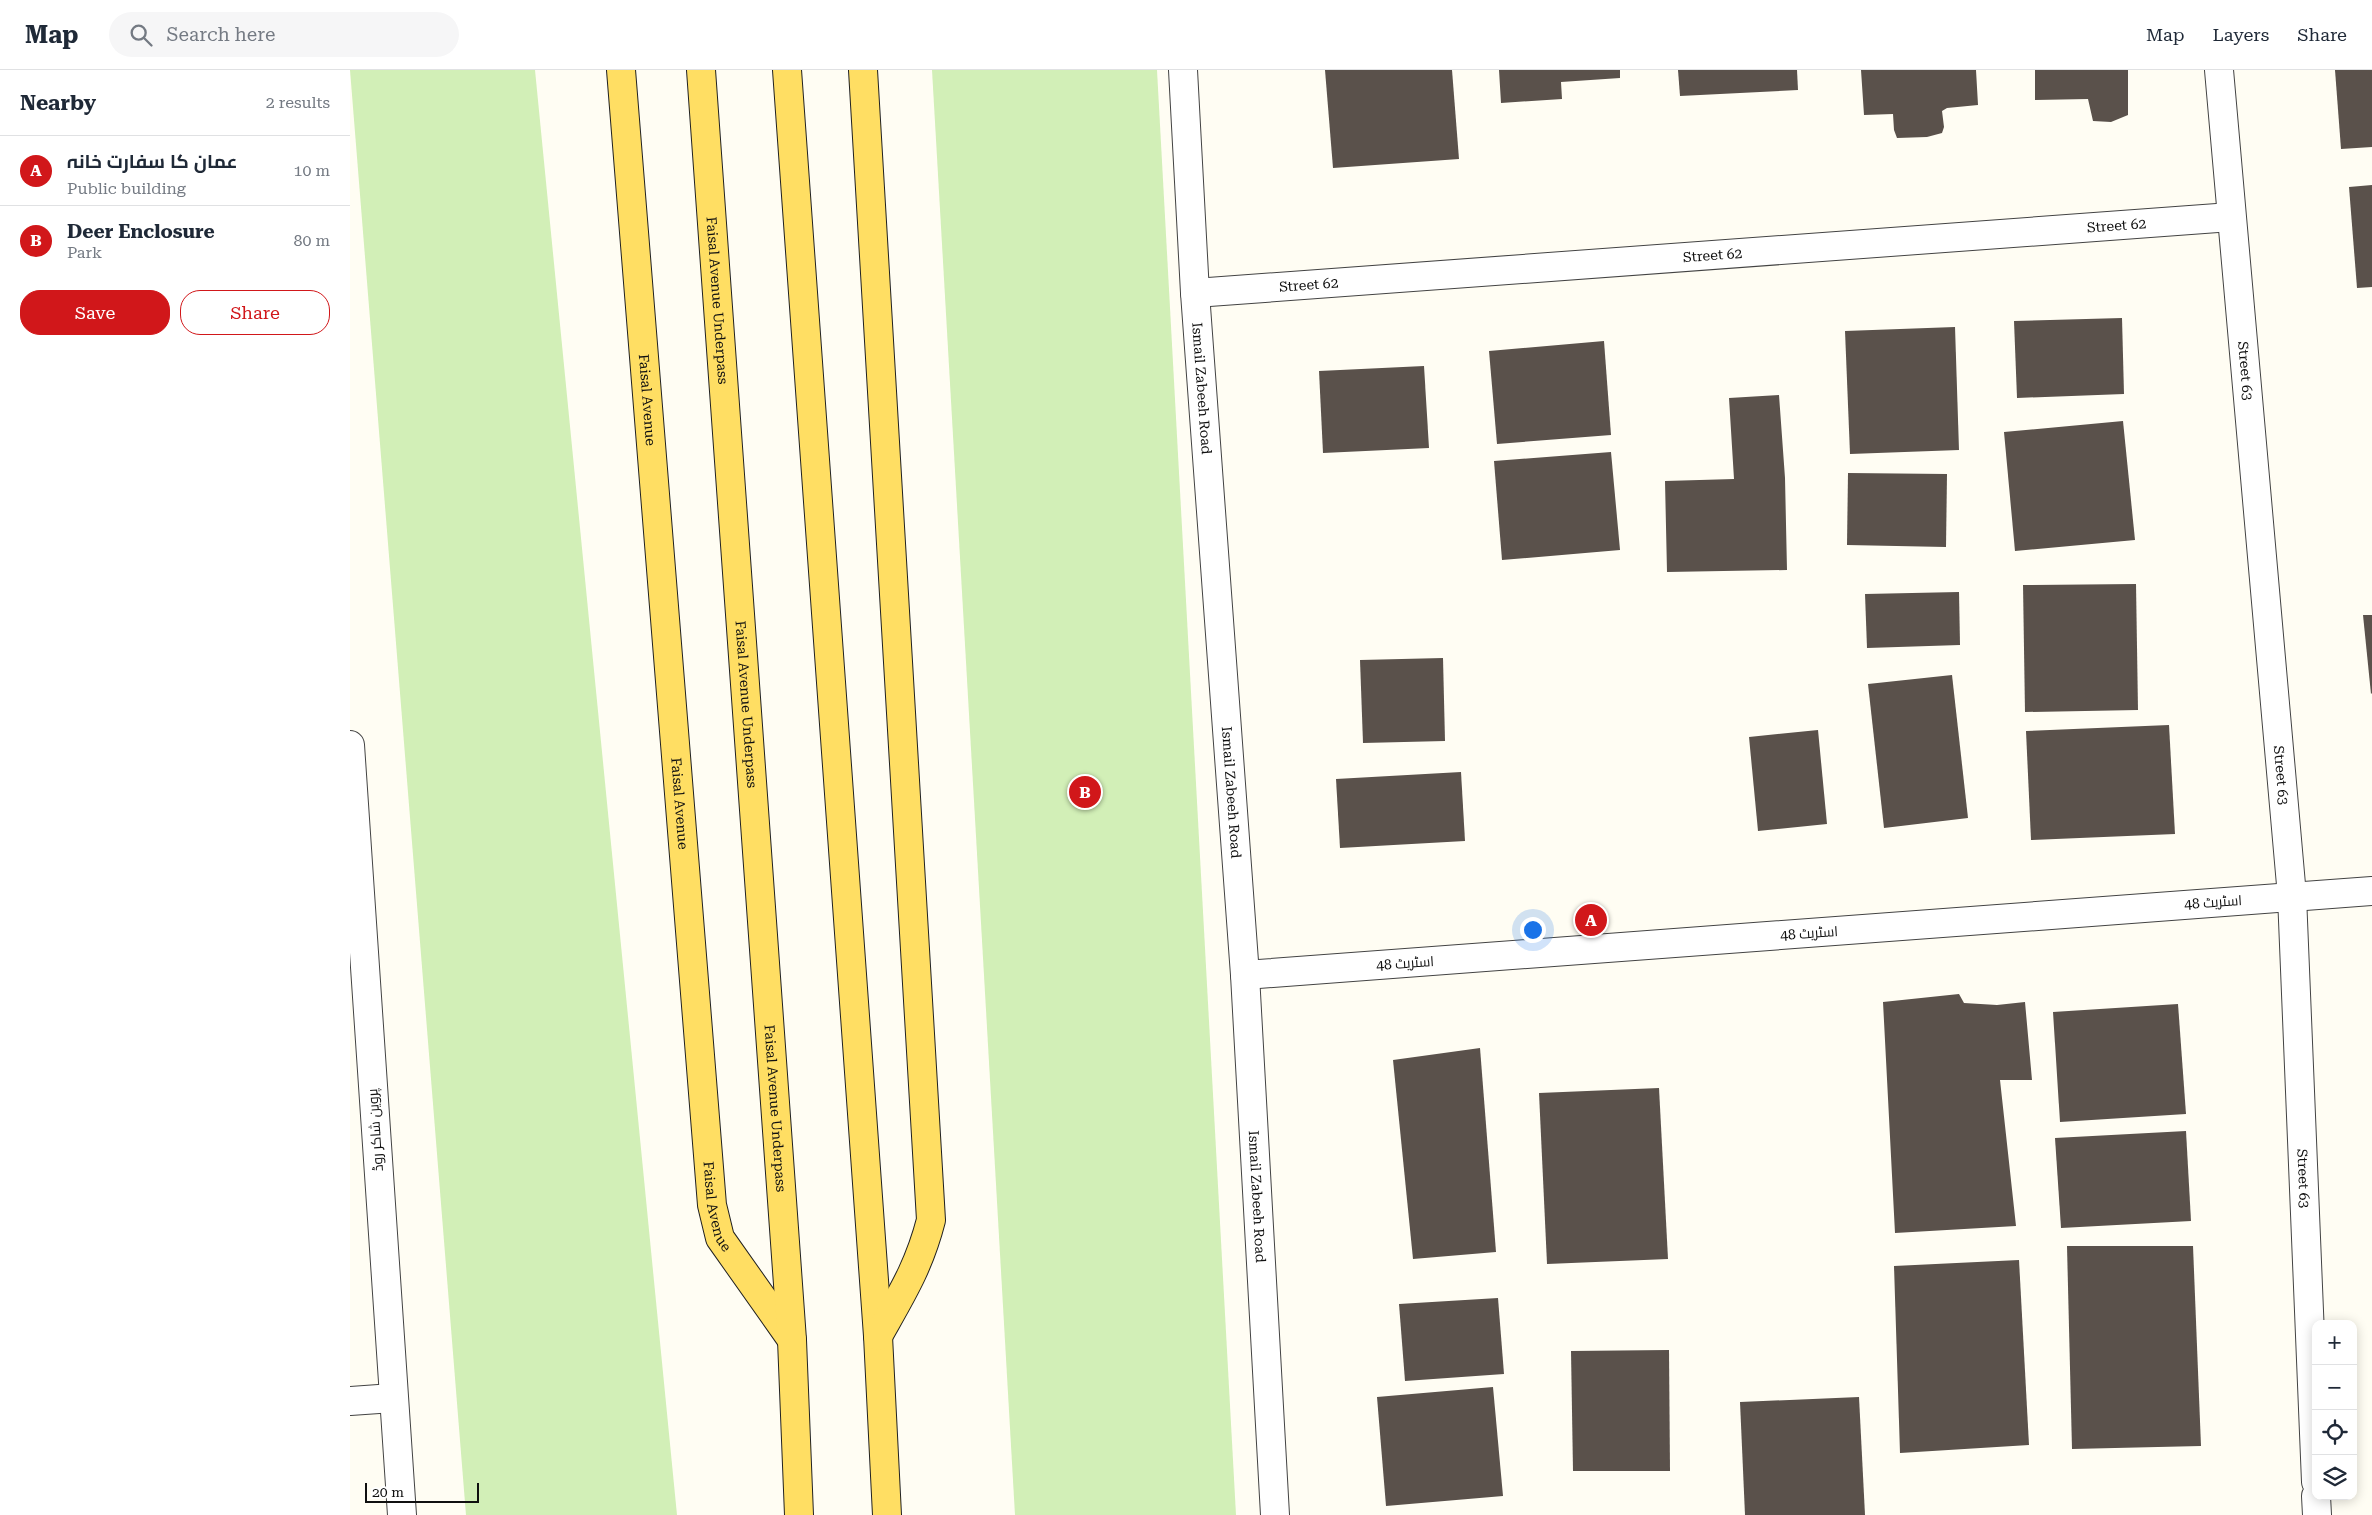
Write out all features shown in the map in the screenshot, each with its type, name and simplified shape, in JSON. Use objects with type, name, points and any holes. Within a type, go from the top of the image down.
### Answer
[{"type":"main road","name":"Faisal Avenue","points":[[621,70],[712,1204],[720,1238],[792,1340]]},
{"type":"main road","name":"Faisal Avenue Underpass","points":[[701,70],[792,1340]]},
{"type":"main road","points":[[787,70],[878,1336],[888,1515]]},
{"type":"main road","points":[[864,70],[931,1220],[924,1250],[914,1272],[878,1336]]},
{"type":"main road","points":[[792,1340],[799,1515]]},
{"type":"street","name":"Ismail Zabeeh Road","points":[[1183,70],[1195,293],[1246,976],[1276,1515]]},
{"type":"street","name":"Street 63","points":[[2219,70],[2292,896],[2315,1455]]},
{"type":"street","name":"Street 62","points":[[1195,293],[2231,217]]},
{"type":"street","name":"پروین شاکر روڈ","points":[[350,745],[360,1057],[393,1398],[402,1515]]},
{"type":"street","name":"اسٹریٹ 48","points":[[1246,976],[2372,891]]},
{"type":"street","points":[[350,1401],[393,1398]]},
{"type":"street","points":[[2316,1500],[2317,1515]]},
{"type":"green space","points":[[350,70],[535,70],[677,1515],[466,1515]]},
{"type":"green space","points":[[932,70],[1157,70],[1236,1515],[1015,1515]]},
{"type":"building","points":[[1325,70],[1452,70],[1459,159],[1333,168]]},
{"type":"building","points":[[1499,70],[1620,70],[1620,78],[1561,82],[1562,99],[1501,103]]},
{"type":"building","points":[[1678,70],[1797,70],[1798,90],[1680,96]]},
{"type":"building","points":[[1861,70],[1976,70],[1978,105],[1947,108],[1942,111],[1944,127],[1942,133],[1927,137],[1897,138],[1894,130],[1893,114],[1864,115]]},
{"type":"building","points":[[2035,70],[2128,70],[2128,115],[2111,122],[2093,121],[2088,99],[2035,100]]},
{"type":"building","points":[[2335,70],[2372,70],[2372,147],[2341,149]]},
{"type":"building","points":[[2372,185],[2372,287],[2357,288],[2349,187]]},
{"type":"building","points":[[2122,318],[2124,394],[2017,398],[2014,321]]},
{"type":"building","points":[[1955,327],[1959,450],[1850,454],[1845,331]]},
{"type":"building","points":[[1604,341],[1611,435],[1497,444],[1489,351]]},
{"type":"building","points":[[1424,366],[1429,448],[1323,453],[1319,371]]},
{"type":"building","points":[[1779,395],[1785,478],[1787,570],[1667,572],[1665,481],[1734,479],[1729,398]]},
{"type":"building","points":[[2123,421],[2135,540],[2015,551],[2004,432]]},
{"type":"building","points":[[1611,452],[1620,550],[1502,560],[1494,461]]},
{"type":"building","points":[[1848,473],[1947,474],[1946,547],[1847,545]]},
{"type":"building","points":[[2136,584],[2138,710],[2025,712],[2023,585]]},
{"type":"building","points":[[1959,592],[1960,645],[1867,648],[1865,594]]},
{"type":"building","points":[[2363,615],[2372,615],[2371,694]]},
{"type":"building","points":[[1443,658],[1445,741],[1363,743],[1360,660]]},
{"type":"building","points":[[1952,675],[1968,818],[1884,828],[1868,684]]},
{"type":"building","points":[[2169,725],[2175,834],[2031,840],[2026,731]]},
{"type":"building","points":[[1818,730],[1827,824],[1758,831],[1749,737]]},
{"type":"building","points":[[1461,772],[1465,841],[1340,848],[1336,779]]},
{"type":"building","points":[[1959,994],[1964,1003],[1997,1005],[2025,1002],[2032,1080],[2000,1080],[2016,1226],[1895,1233],[1883,1002]]},
{"type":"building","points":[[2178,1004],[2186,1114],[2060,1122],[2053,1012]]},
{"type":"building","points":[[1480,1048],[1496,1252],[1413,1259],[1393,1060]]},
{"type":"building","points":[[1659,1088],[1668,1259],[1547,1264],[1539,1093]]},
{"type":"building","points":[[2186,1131],[2191,1221],[2061,1228],[2055,1138]]},
{"type":"building","points":[[2067,1246],[2193,1246],[2201,1446],[2072,1449]]},
{"type":"building","points":[[2019,1260],[2029,1445],[1900,1453],[1894,1266]]},
{"type":"building","points":[[1498,1298],[1504,1374],[1405,1381],[1399,1304]]},
{"type":"building","points":[[1669,1350],[1670,1471],[1573,1471],[1571,1351]]},
{"type":"building","points":[[1493,1387],[1503,1496],[1386,1506],[1377,1397]]},
{"type":"building","points":[[1859,1397],[1865,1515],[1745,1515],[1740,1402]]},
{"type":"place","name":"Deer Enclosure","points":[[1085,792]]},
{"type":"place","name":"عمان کا سفارت خانہ","points":[[1591,920]]}]
